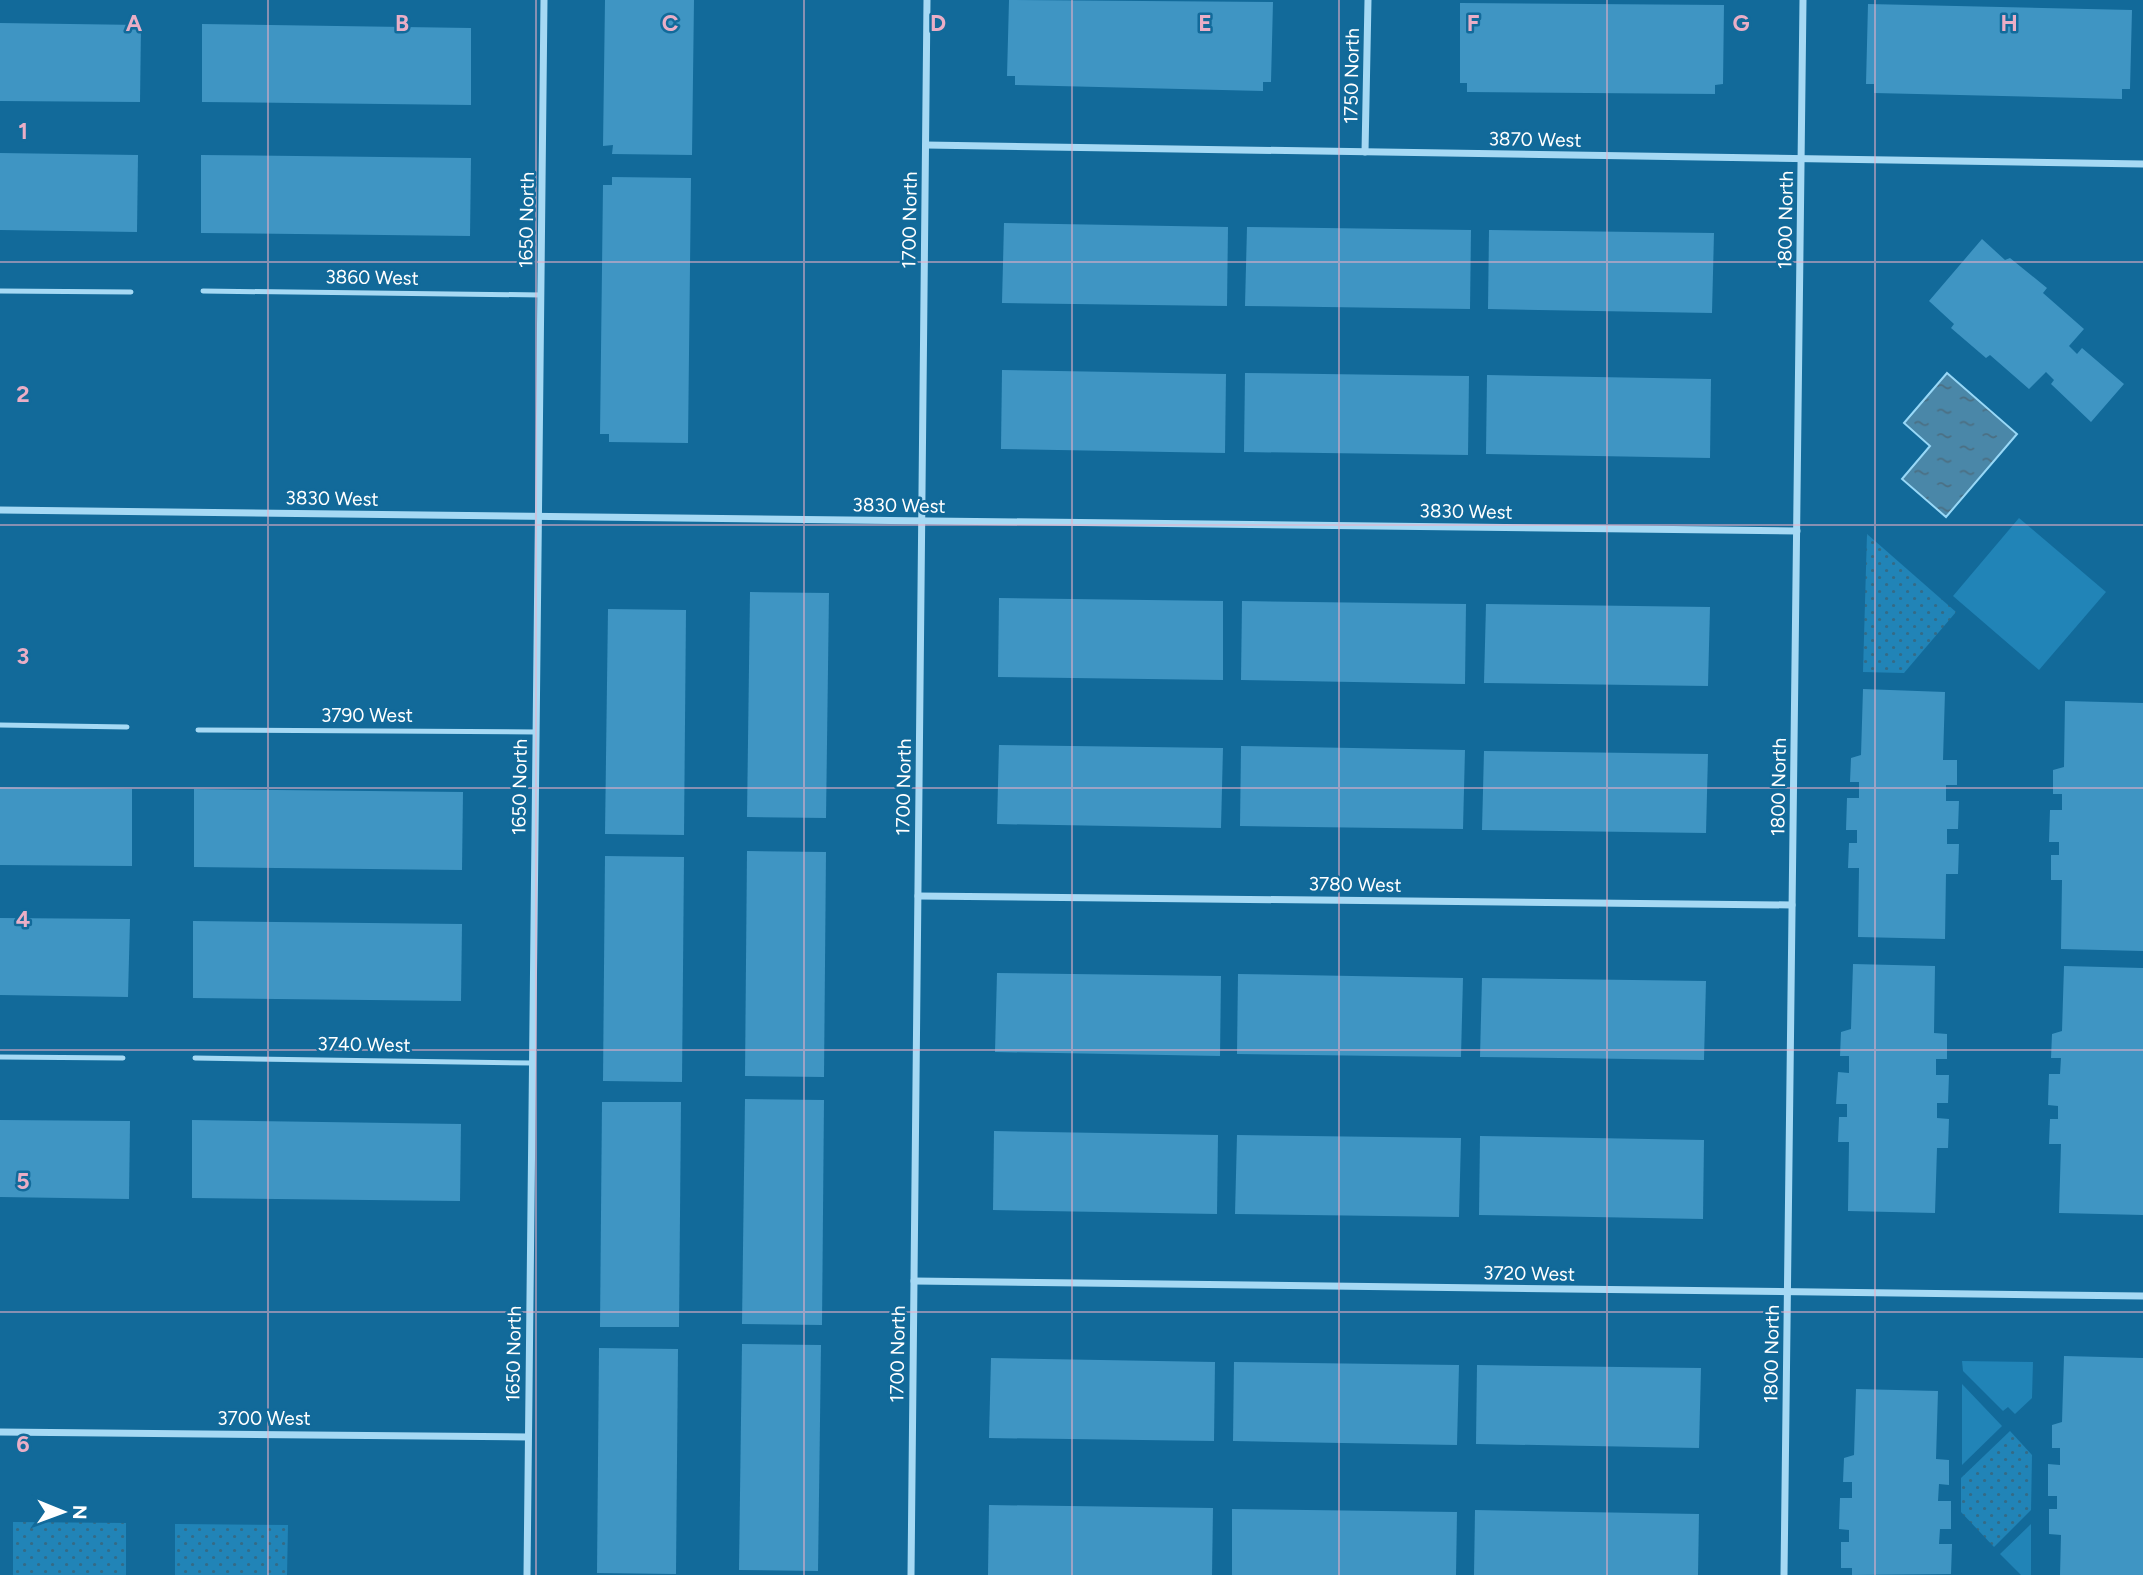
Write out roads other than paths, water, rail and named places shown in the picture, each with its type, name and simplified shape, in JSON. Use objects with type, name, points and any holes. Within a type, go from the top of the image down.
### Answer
[{"type":"street","name":"1650 North","points":[[527,1575],[544,0]]},
{"type":"street","name":"1700 North","points":[[911,1575],[927,0]]},
{"type":"street","name":"1750 North","points":[[1365,152],[1368,0]]},
{"type":"street","name":"1800 North","points":[[1784,1575],[1803,0]]},
{"type":"street","name":"3870 West","points":[[926,145],[2143,164]]},
{"type":"street","name":"3830 West","points":[[0,510],[1797,531]]},
{"type":"street","name":"3780 West","points":[[918,895],[1792,905]]},
{"type":"street","name":"3720 West","points":[[914,1281],[2143,1296]]},
{"type":"street","name":"3700 West","points":[[0,1432],[528,1437]]},
{"type":"lane","points":[[0,291],[131,292]]},
{"type":"lane","name":"3860 West","points":[[203,291],[541,295]]},
{"type":"lane","points":[[0,725],[127,727]]},
{"type":"lane","name":"3790 West","points":[[198,730],[536,732]]},
{"type":"lane","points":[[0,1057],[123,1058]]},
{"type":"lane","name":"3740 West","points":[[195,1058],[532,1063]]},
{"type":"water","points":[[1947,373],[2017,434],[1946,517],[1902,479],[1930,446],[1904,423]]}]
